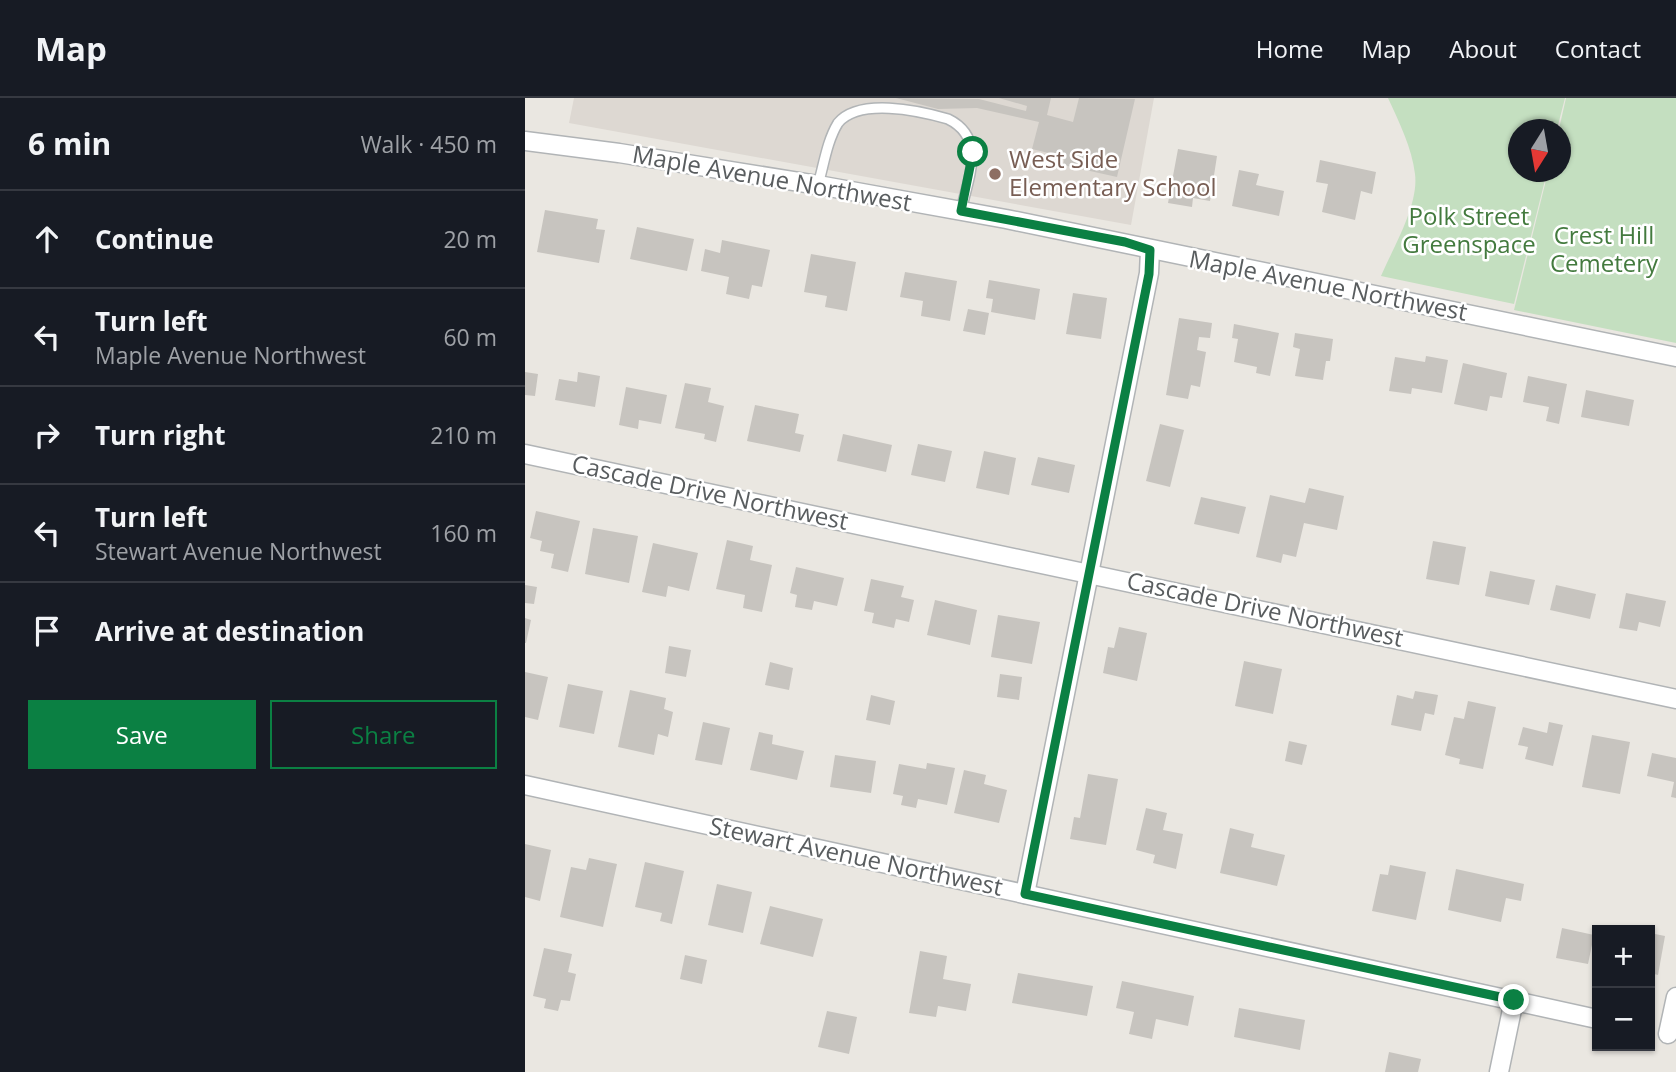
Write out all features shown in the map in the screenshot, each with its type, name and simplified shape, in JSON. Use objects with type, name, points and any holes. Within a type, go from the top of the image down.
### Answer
[{"type":"street","name":"Maple Avenue Northwest","points":[[525,141],[549,142],[818,185],[961,211],[1125,242],[1150,250],[1676,357]]},
{"type":"street","points":[[1025,894],[1149,274],[1150,250]]},
{"type":"street","name":"Cascade Drive Northwest","points":[[525,454],[1676,699]]},
{"type":"street","name":"Stewart Avenue Northwest","points":[[525,785],[1592,1018]]},
{"type":"street","points":[[1672,1035],[1676,997]]},
{"type":"street","points":[[1499,1072],[1514,1000]]},
{"type":"lane","points":[[818,185],[838,123],[854,108],[876,102],[949,119],[966,133],[973,152],[961,211]]},
{"type":"shaded area","name":"West Side Elementary School","points":[[574,98],[1154,98],[1131,225],[569,123]]},
{"type":"green space","name":"Polk Street Greenspace","points":[[1388,98],[1565,98],[1560,119],[1508,119],[1508,182],[1544,182],[1514,304],[1381,276],[1413,199],[1415,174],[1405,135]]},
{"type":"green space","name":"Crest Hill Cemetery","points":[[1566,98],[1676,98],[1676,343],[1514,310],[1546,182],[1571,182],[1571,119],[1561,119]]},
{"type":"building","points":[[896,98],[979,99],[1026,111],[1027,106],[999,98],[1051,98],[1047,115],[1073,122],[1079,98],[1135,99],[1117,177],[1063,165],[1065,157],[1032,149],[1039,122],[977,108],[938,109]]},
{"type":"building","points":[[1178,149],[1217,156],[1210,201],[1193,198],[1192,207],[1168,203]]},
{"type":"building","points":[[1320,160],[1376,172],[1372,194],[1361,191],[1355,220],[1322,212],[1328,184],[1316,182]]},
{"type":"building","points":[[1239,170],[1259,174],[1256,185],[1284,191],[1279,216],[1232,206]]},
{"type":"building","points":[[545,210],[598,219],[596,229],[605,230],[599,263],[537,252]]},
{"type":"building","points":[[637,227],[694,239],[687,271],[630,259]]},
{"type":"building","points":[[722,240],[770,250],[762,287],[752,285],[749,299],[726,294],[729,277],[701,271],[705,249],[720,253]]},
{"type":"building","points":[[811,254],[856,262],[847,311],[825,307],[827,296],[804,292]]},
{"type":"building","points":[[905,272],[957,281],[950,321],[921,316],[923,301],[900,297]]},
{"type":"building","points":[[989,280],[1040,289],[1035,320],[991,312],[993,299],[986,298]]},
{"type":"building","points":[[1073,293],[1107,298],[1101,339],[1066,334]]},
{"type":"building","points":[[968,309],[989,313],[985,335],[963,331]]},
{"type":"building","points":[[1179,318],[1212,323],[1210,338],[1199,337],[1197,350],[1206,352],[1200,387],[1191,385],[1188,399],[1166,395]]},
{"type":"building","points":[[1234,324],[1279,333],[1270,376],[1256,373],[1257,367],[1234,362],[1238,339],[1232,338]]},
{"type":"building","points":[[1295,333],[1333,339],[1330,361],[1326,361],[1323,380],[1295,376],[1300,349],[1293,347]]},
{"type":"building","points":[[1426,356],[1448,360],[1442,393],[1412,388],[1411,394],[1389,391],[1395,357],[1425,362]]},
{"type":"building","points":[[1463,363],[1507,373],[1502,398],[1490,396],[1487,411],[1454,404]]},
{"type":"building","points":[[525,372],[538,374],[535,396],[525,395]]},
{"type":"building","points":[[578,372],[600,376],[595,407],[555,400],[559,379],[577,382]]},
{"type":"building","points":[[1528,376],[1567,384],[1559,424],[1546,421],[1549,407],[1523,402]]},
{"type":"building","points":[[685,383],[711,388],[708,402],[724,406],[716,442],[704,439],[705,434],[675,428]]},
{"type":"building","points":[[626,387],[667,395],[661,424],[639,420],[638,429],[619,425]]},
{"type":"building","points":[[1586,390],[1634,400],[1629,426],[1581,417]]},
{"type":"building","points":[[755,405],[799,414],[795,433],[804,435],[800,452],[747,441]]},
{"type":"building","points":[[1160,424],[1184,430],[1170,487],[1146,481]]},
{"type":"building","points":[[843,434],[892,445],[886,472],[837,461]]},
{"type":"building","points":[[918,444],[952,451],[945,482],[911,475]]},
{"type":"building","points":[[984,451],[1016,458],[1009,495],[976,488]]},
{"type":"building","points":[[1038,457],[1075,465],[1069,493],[1031,485]]},
{"type":"building","points":[[1309,488],[1344,496],[1337,530],[1304,523],[1296,557],[1283,554],[1281,563],[1256,557],[1270,495],[1305,503]]},
{"type":"building","points":[[1201,497],[1246,507],[1239,534],[1194,524]]},
{"type":"building","points":[[536,511],[580,521],[568,572],[551,568],[554,554],[540,551],[542,541],[530,538]]},
{"type":"building","points":[[593,528],[638,536],[629,583],[585,574]]},
{"type":"building","points":[[727,540],[753,546],[750,560],[772,565],[762,612],[743,608],[745,595],[716,589]]},
{"type":"building","points":[[1433,541],[1466,547],[1459,585],[1426,579]]},
{"type":"building","points":[[653,543],[698,553],[689,591],[668,586],[666,597],[642,592]]},
{"type":"building","points":[[796,567],[844,578],[837,606],[814,601],[812,610],[795,607],[797,595],[790,593]]},
{"type":"building","points":[[1490,571],[1535,580],[1529,605],[1485,596]]},
{"type":"building","points":[[871,579],[904,586],[901,597],[914,600],[909,622],[896,619],[894,628],[872,623],[874,613],[864,611]]},
{"type":"building","points":[[525,585],[537,587],[534,604],[525,603]]},
{"type":"building","points":[[1556,585],[1596,594],[1590,619],[1550,610]]},
{"type":"building","points":[[1626,593],[1666,601],[1660,627],[1639,622],[1637,631],[1619,628]]},
{"type":"building","points":[[935,600],[977,610],[970,645],[927,635]]},
{"type":"building","points":[[998,615],[1040,622],[1032,664],[991,657]]},
{"type":"building","points":[[525,618],[531,620],[526,643],[525,643]]},
{"type":"building","points":[[1119,627],[1147,633],[1137,681],[1103,673],[1108,647],[1114,648]]},
{"type":"building","points":[[669,646],[691,650],[686,677],[665,673]]},
{"type":"building","points":[[1244,661],[1282,669],[1273,714],[1235,706]]},
{"type":"building","points":[[770,662],[793,668],[789,690],[765,685]]},
{"type":"building","points":[[525,672],[548,677],[538,720],[525,717]]},
{"type":"building","points":[[1000,674],[1022,677],[1019,700],[997,697]]},
{"type":"building","points":[[568,684],[603,691],[594,734],[559,727]]},
{"type":"building","points":[[630,690],[666,698],[664,709],[673,712],[668,737],[658,734],[654,755],[618,747]]},
{"type":"building","points":[[1415,691],[1438,695],[1434,715],[1425,713],[1421,731],[1391,725],[1397,695],[1413,699]]},
{"type":"building","points":[[871,695],[895,701],[890,725],[866,720]]},
{"type":"building","points":[[1468,701],[1496,707],[1483,769],[1459,764],[1460,759],[1445,755],[1454,717],[1464,719]]},
{"type":"building","points":[[703,722],[730,728],[722,765],[695,760]]},
{"type":"building","points":[[1549,722],[1563,725],[1553,766],[1525,759],[1528,747],[1518,745],[1523,727],[1547,733]]},
{"type":"building","points":[[759,732],[773,735],[772,744],[804,751],[797,780],[750,770]]},
{"type":"building","points":[[1592,735],[1630,742],[1620,794],[1582,787]]},
{"type":"building","points":[[1289,741],[1307,745],[1302,765],[1285,761]]},
{"type":"building","points":[[1652,753],[1676,758],[1676,798],[1671,797],[1674,782],[1647,776]]},
{"type":"building","points":[[835,755],[876,761],[871,793],[830,787]]},
{"type":"building","points":[[927,763],[955,768],[947,805],[918,799],[916,808],[901,805],[903,796],[893,794],[899,764],[926,769]]},
{"type":"building","points":[[964,770],[986,775],[984,784],[1007,790],[999,823],[954,813]]},
{"type":"building","points":[[1088,774],[1118,779],[1106,845],[1070,839],[1074,817],[1080,818]]},
{"type":"building","points":[[1146,808],[1167,813],[1163,830],[1183,834],[1176,869],[1153,863],[1155,855],[1136,850]]},
{"type":"building","points":[[1230,828],[1254,834],[1251,847],[1285,855],[1277,886],[1220,873]]},
{"type":"building","points":[[525,844],[551,850],[540,901],[525,897]]},
{"type":"building","points":[[589,858],[617,864],[603,927],[560,917],[571,867],[586,870]]},
{"type":"building","points":[[645,862],[684,871],[672,924],[660,921],[662,913],[635,907]]},
{"type":"building","points":[[1390,865],[1426,872],[1416,920],[1372,911],[1380,874],[1388,875]]},
{"type":"building","points":[[1456,869],[1524,884],[1521,901],[1506,898],[1501,922],[1448,910]]},
{"type":"building","points":[[717,884],[752,892],[743,933],[708,925]]},
{"type":"building","points":[[770,906],[823,919],[813,957],[760,944]]},
{"type":"building","points":[[1562,928],[1592,935],[1588,964],[1556,958]]},
{"type":"building","points":[[1655,934],[1665,936],[1658,975],[1655,974]]},
{"type":"building","points":[[544,948],[572,954],[568,972],[576,974],[570,1001],[561,1000],[558,1011],[544,1008],[546,999],[533,996]]},
{"type":"building","points":[[920,951],[947,956],[943,979],[971,984],[966,1011],[938,1006],[936,1017],[909,1013]]},
{"type":"building","points":[[685,955],[707,960],[702,984],[680,979]]},
{"type":"building","points":[[1018,973],[1093,986],[1087,1016],[1012,1003]]},
{"type":"building","points":[[1122,981],[1194,996],[1188,1026],[1156,1019],[1152,1039],[1129,1034],[1134,1012],[1116,1008]]},
{"type":"building","points":[[1239,1008],[1305,1020],[1300,1050],[1234,1037]]},
{"type":"building","points":[[827,1011],[857,1017],[849,1054],[818,1047]]},
{"type":"building","points":[[1389,1052],[1421,1059],[1418,1072],[1385,1072]]},
{"type":"place","name":"West Side Elementary School","points":[[995,174]]},
{"type":"route","points":[[973,152],[961,211],[1125,242],[1150,250],[1149,274],[1025,894],[1514,1000]]}]
